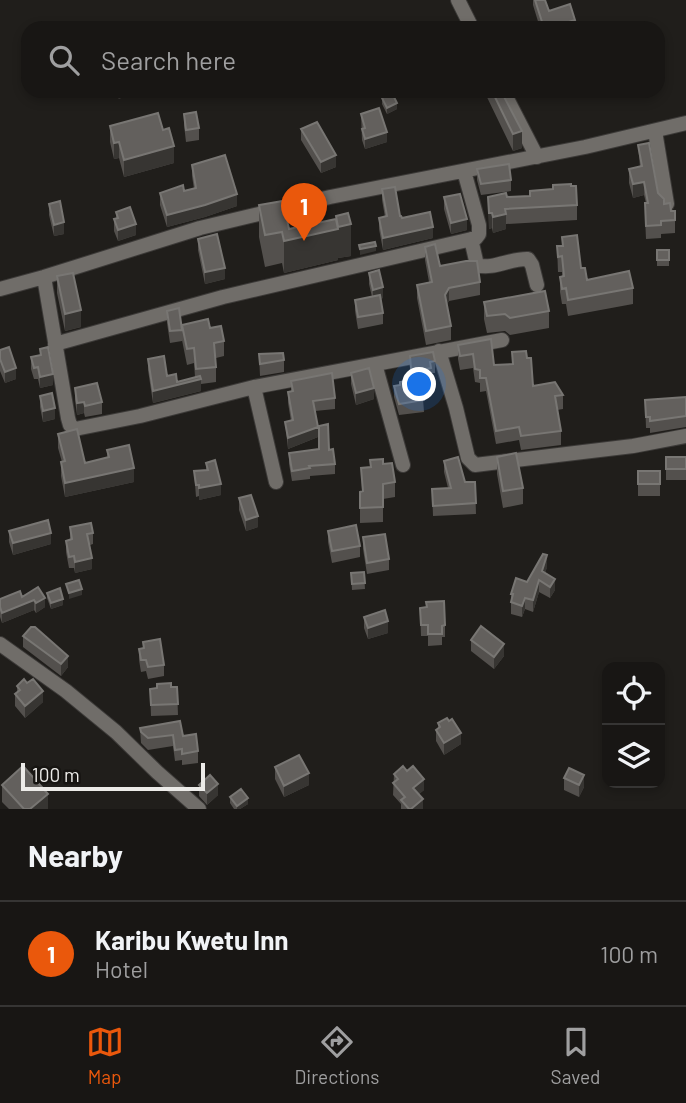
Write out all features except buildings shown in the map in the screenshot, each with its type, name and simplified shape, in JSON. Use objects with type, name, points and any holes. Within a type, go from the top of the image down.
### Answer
[{"type":"street","points":[[458,0],[468,21]]},
{"type":"street","points":[[507,98],[537,157]]},
{"type":"street","points":[[0,289],[200,228],[330,197],[464,172],[686,124]]},
{"type":"street","points":[[655,131],[667,204]]},
{"type":"street","points":[[55,344],[223,298],[479,236],[480,225],[464,172]]},
{"type":"street","points":[[471,239],[477,265],[484,267],[528,259],[537,285]]},
{"type":"street","points":[[44,277],[68,418],[75,429],[140,416],[254,387],[502,340]]},
{"type":"street","points":[[439,351],[468,458],[475,465],[633,446],[686,436]]},
{"type":"street","points":[[375,364],[403,465]]},
{"type":"street","points":[[254,387],[276,482]]},
{"type":"street","points":[[0,644],[66,691],[116,732],[199,809]]},
{"type":"place","name":"Karibu Kwetu Inn","points":[[304,241]]}]
